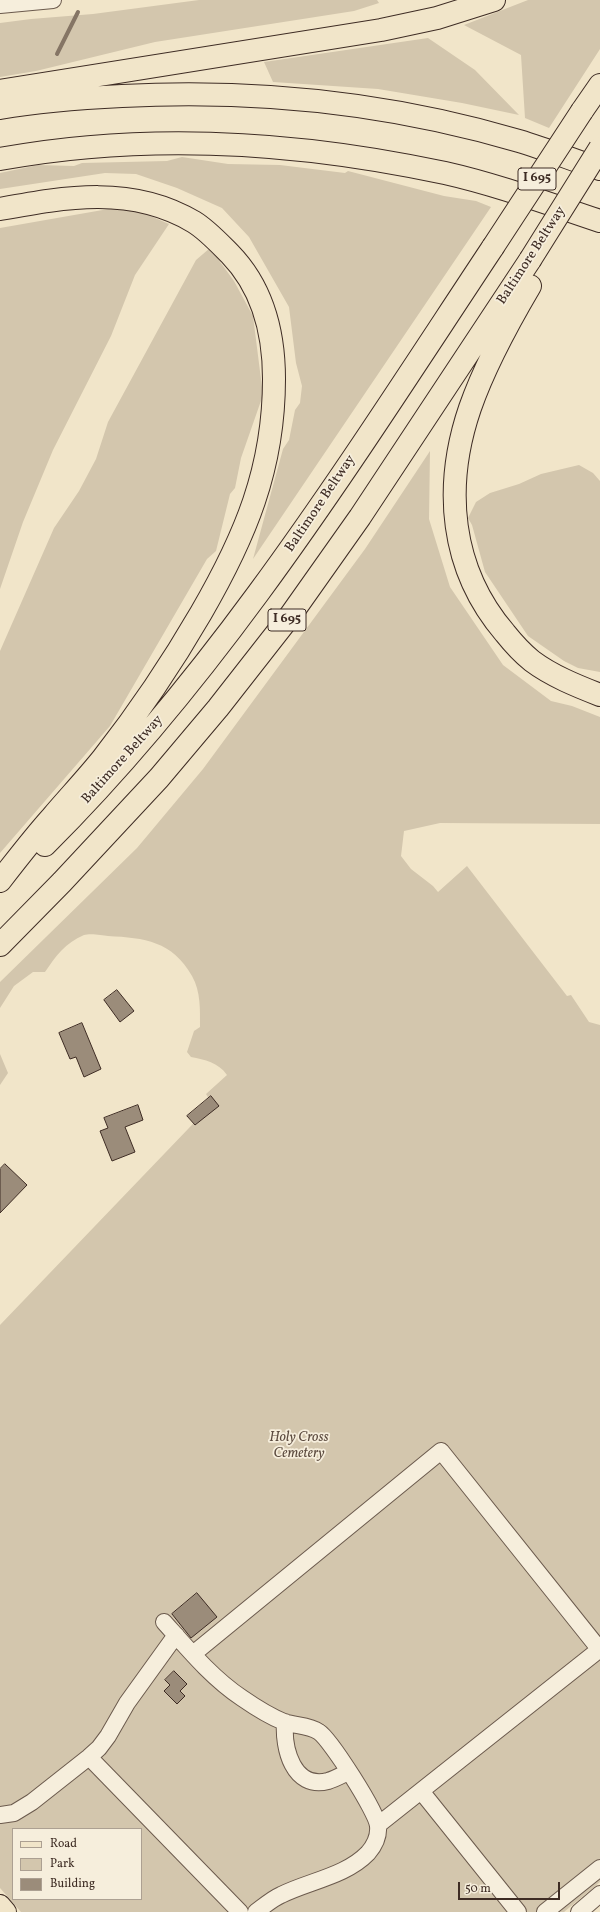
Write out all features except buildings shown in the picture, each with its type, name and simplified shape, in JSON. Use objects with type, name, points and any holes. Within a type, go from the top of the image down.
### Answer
[{"type":"highway","points":[[0,90],[381,30],[437,18],[494,0]]},
{"type":"highway","name":"Baltimore Beltway","points":[[0,890],[61,830],[130,755],[190,684],[259,594],[328,496],[600,85]]},
{"type":"highway","points":[[0,108],[90,98],[170,94],[255,95],[355,105],[449,122],[513,139],[600,168],[536,262],[509,322],[482,375],[469,409],[461,441],[455,480],[455,513],[458,542],[468,575],[493,620],[513,643],[532,661],[561,678],[594,691]]},
{"type":"highway","points":[[0,159],[29,154],[95,147],[175,144],[253,146],[342,155],[446,174],[516,193],[600,221]]},
{"type":"highway","name":"Baltimore Beltway","points":[[0,945],[62,882],[159,778],[218,708],[290,616],[536,262],[600,148]]},
{"type":"highway","points":[[0,209],[39,202],[78,198],[121,197],[146,202],[195,222],[217,241],[236,261],[250,280],[261,302],[270,327],[274,361],[274,385],[270,435],[255,502],[241,537],[222,577],[159,680],[125,728],[0,881]]},
{"type":"highway","points":[[0,954],[62,882]]},
{"type":"main road","points":[[0,1905],[6,1912]]},
{"type":"street","points":[[0,5],[53,0]]},
{"type":"street","points":[[193,1654],[442,1451],[600,1650],[378,1825]]},
{"type":"street","points":[[164,1622],[209,1670],[242,1698],[268,1714],[285,1722],[307,1726],[319,1732],[328,1741],[348,1772],[373,1812],[378,1825],[378,1835],[375,1843],[358,1862],[280,1895],[256,1912]]},
{"type":"street","points":[[0,1815],[14,1813],[32,1802],[89,1757],[108,1736],[126,1703],[176,1635]]},
{"type":"street","points":[[285,1722],[284,1738],[287,1755],[293,1767],[304,1778],[317,1782],[329,1781],[348,1772]]},
{"type":"street","points":[[89,1757],[240,1912]]},
{"type":"street","points":[[421,1791],[518,1912]]},
{"type":"street","points":[[545,1912],[600,1868]]},
{"type":"street","points":[[579,1912],[600,1894]]},
{"type":"green space","points":[[199,0],[377,0],[379,3],[354,11],[155,42],[36,71],[0,77],[0,23],[93,14]]},
{"type":"green space","points":[[528,0],[600,0],[600,49],[549,128],[525,118],[521,55],[464,25]]},
{"type":"green space","points":[[428,38],[475,70],[519,115],[462,103],[378,89],[273,82],[264,62]]},
{"type":"green space","points":[[182,157],[228,164],[280,165],[345,173],[348,171],[444,196],[476,201],[491,207],[253,559],[283,449],[289,440],[295,410],[300,403],[302,386],[296,363],[289,307],[249,237],[222,208],[177,188],[136,174],[105,173],[0,189],[0,173],[38,165],[74,166],[82,163],[167,161]]},
{"type":"green space","points":[[123,204],[169,224],[135,275],[111,336],[53,450],[23,522],[0,589],[0,228],[114,208]]},
{"type":"green space","points":[[210,248],[234,281],[253,316],[263,395],[241,458],[235,488],[230,494],[216,551],[207,559],[110,726],[0,853],[0,651],[54,528],[79,491],[96,459],[108,422],[196,260]]},
{"type":"green space","name":"Holy Cross Cemetery","points":[[430,451],[429,519],[450,587],[503,665],[551,701],[572,706],[600,717],[600,824],[440,823],[404,831],[401,856],[411,869],[433,886],[438,892],[467,866],[567,996],[571,995],[589,1022],[600,1025],[600,1882],[564,1912],[21,1912],[0,1888],[0,1325],[212,1104],[206,1094],[227,1075],[215,1064],[191,1057],[187,1052],[194,1031],[200,1027],[197,988],[192,976],[184,964],[176,955],[166,948],[146,940],[134,938],[96,934],[84,935],[66,946],[57,955],[45,972],[33,972],[14,986],[0,1008],[0,982],[137,848],[203,769],[365,549]]},
{"type":"green space","points":[[579,465],[593,473],[600,481],[600,672],[578,668],[564,661],[528,636],[485,572],[472,525],[468,518],[476,502],[490,493],[519,484],[541,474]]},
{"type":"green space","points":[[0,1054],[8,1073],[0,1085]]},
{"type":"waterway","points":[[57,54],[78,12]]}]
